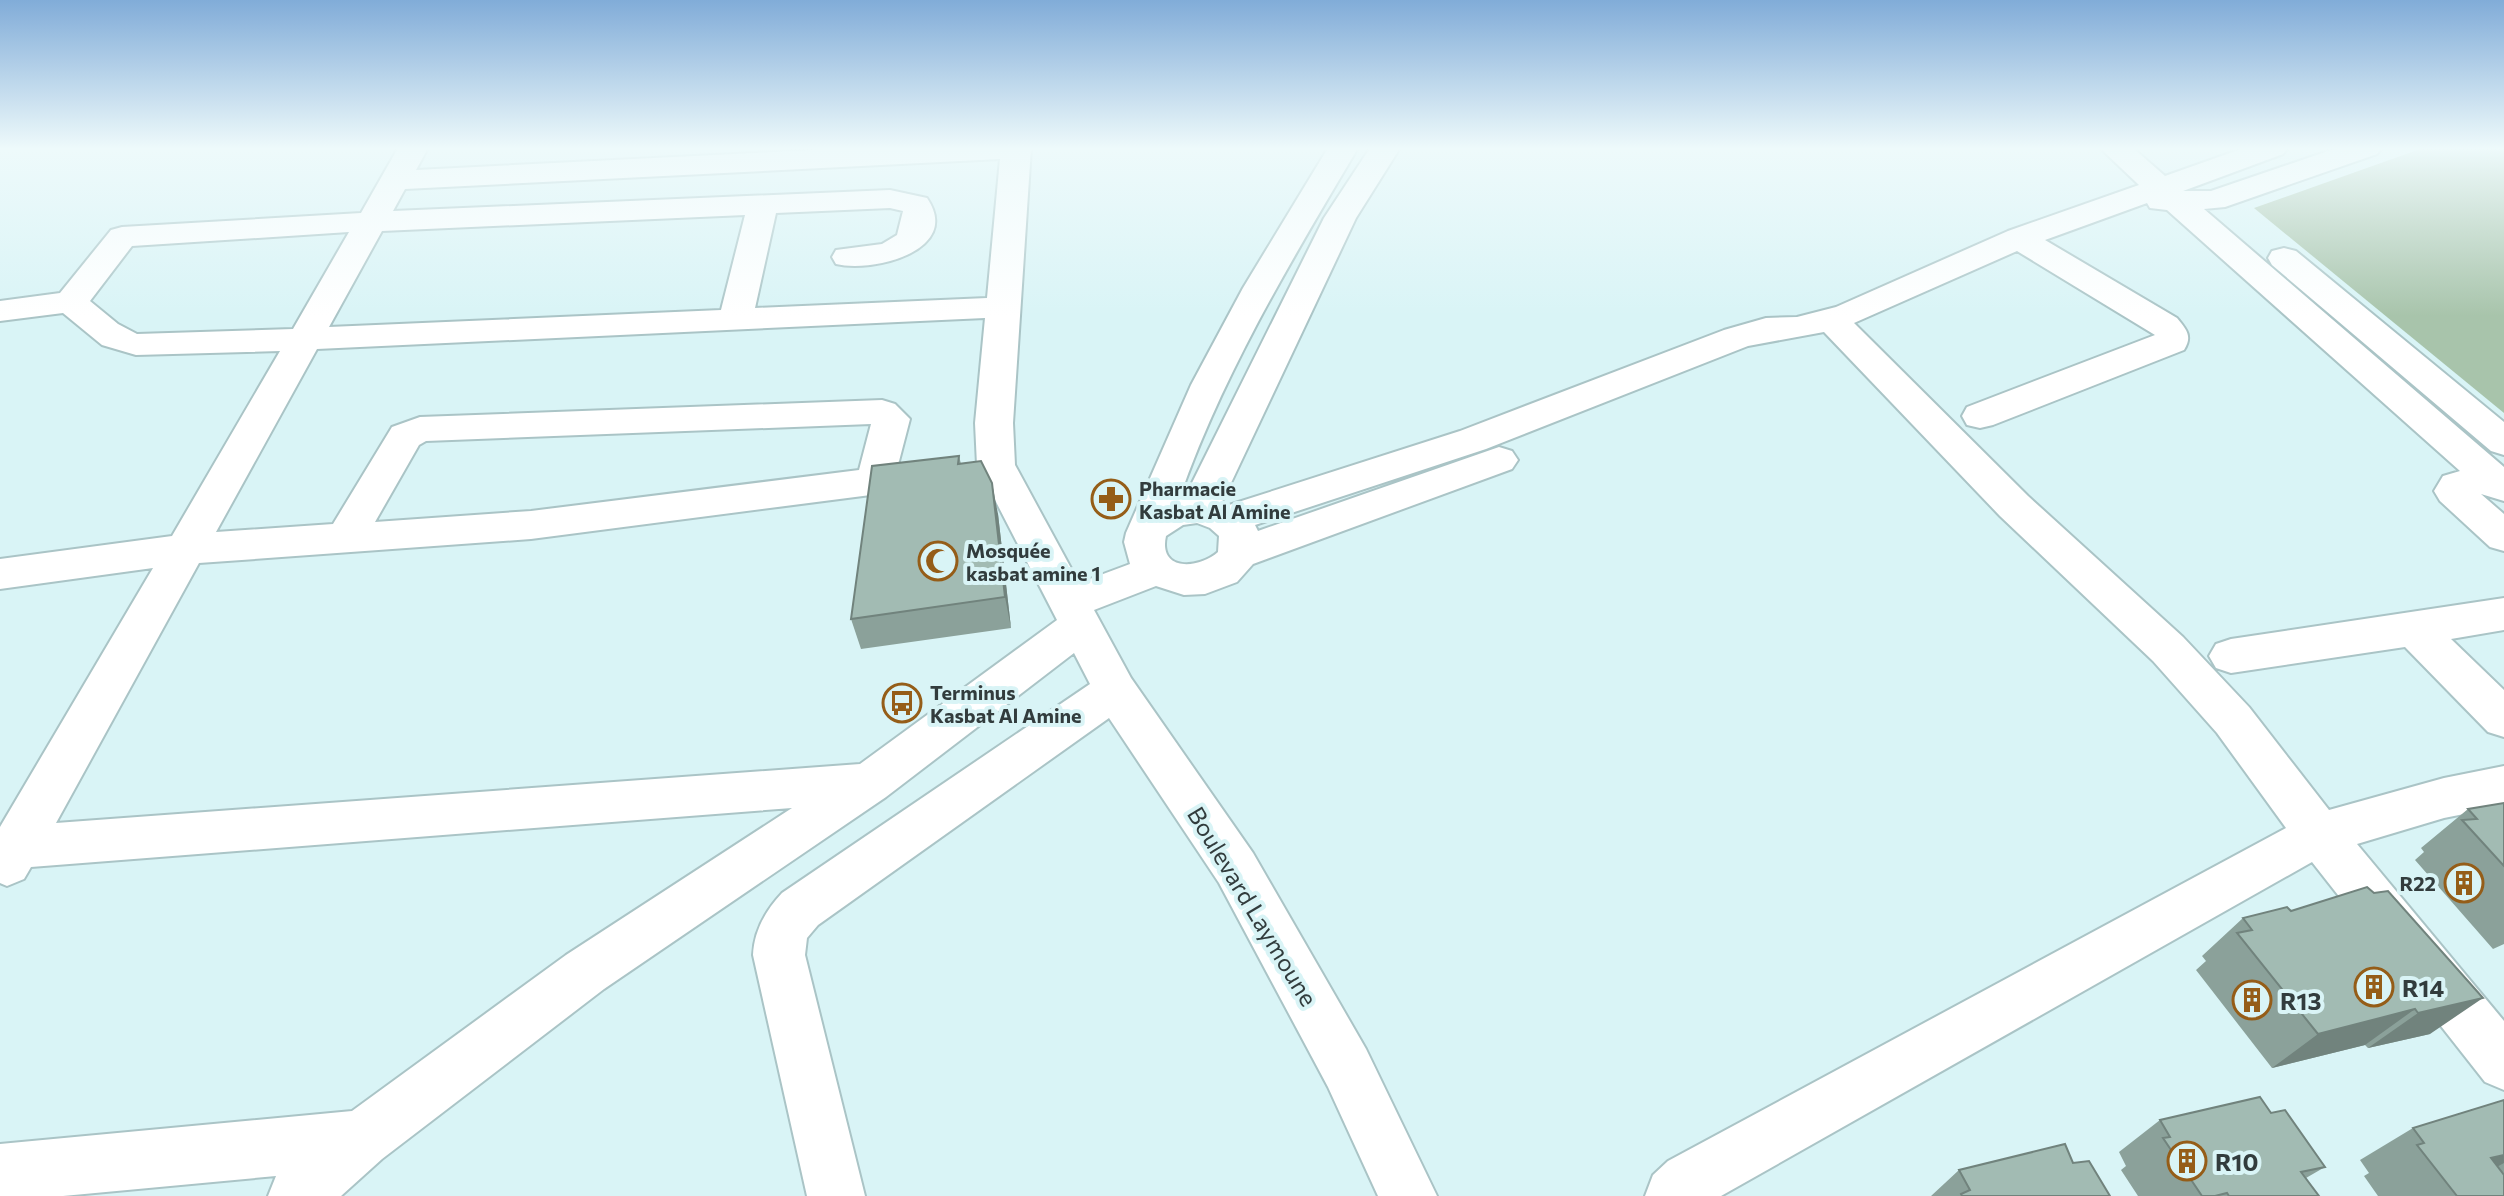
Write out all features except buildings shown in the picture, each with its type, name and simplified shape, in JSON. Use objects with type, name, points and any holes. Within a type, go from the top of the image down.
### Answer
[{"type":"street","points":[[6,858],[381,204]]},
{"type":"street","points":[[735,320],[763,204]]},
{"type":"street","points":[[0,311],[71,302],[122,237],[768,204]]},
{"type":"street","points":[[848,257],[892,251],[912,241],[917,235],[920,212],[916,205],[911,204]]},
{"type":"street","points":[[0,574],[186,549],[531,525],[996,465],[994,423],[1012,204]]},
{"type":"street","points":[[1149,551],[1165,478],[1269,268],[1309,204]]},
{"type":"street","points":[[1149,551],[1187,580],[1221,574],[1233,564],[1223,527],[1340,218],[1349,204]]},
{"type":"street","points":[[297,1196],[362,1139],[585,972],[869,783],[1067,602],[1149,551],[1167,515],[1223,527],[1491,463],[1781,346],[1814,323],[1848,314],[2019,238],[2111,204]]},
{"type":"street","points":[[2218,204],[2500,469]]},
{"type":"street","points":[[2219,204],[2500,469]]},
{"type":"street","points":[[1980,416],[2172,342],[2172,334],[2165,325],[2019,238]]},
{"type":"street","points":[[71,302],[113,339],[126,345],[303,342],[1004,307]]},
{"type":"street","points":[[1814,323],[2168,649],[2233,720],[2319,834],[2504,1063]]},
{"type":"street","points":[[345,538],[405,436],[420,429],[882,412],[891,419],[875,482]]},
{"type":"street","name":"Boulevard Laymoune","points":[[996,465],[1115,690],[1236,868],[1347,1068],[1408,1196]]},
{"type":"street","points":[[2500,469],[2457,485],[2454,491],[2504,537]]},
{"type":"street","points":[[2231,656],[2504,614]]},
{"type":"street","points":[[2414,629],[2504,719]]},
{"type":"street","points":[[836,1196],[779,955],[779,938],[787,922],[800,909],[1115,690]]},
{"type":"street","points":[[6,858],[869,783]]},
{"type":"street","points":[[1674,1196],[1689,1182],[2319,834],[2444,798],[2504,786]]},
{"type":"street","points":[[0,1173],[362,1139]]},
{"type":"green space","points":[[2266,204],[2504,204],[2504,413],[2254,208]]},
{"type":"place","name":"Pharmacie Kasbat Al Amine","points":[[1111,499]]},
{"type":"place","name":"Mosquée kasbat amine 1","points":[[938,561]]},
{"type":"place","name":"Terminus Kasbat Al Amine","points":[[902,703]]},
{"type":"place","name":"R22","points":[[2464,883]]},
{"type":"place","name":"R14","points":[[2374,987]]},
{"type":"place","name":"R13","points":[[2252,1000]]},
{"type":"place","name":"R10","points":[[2187,1161]]}]
